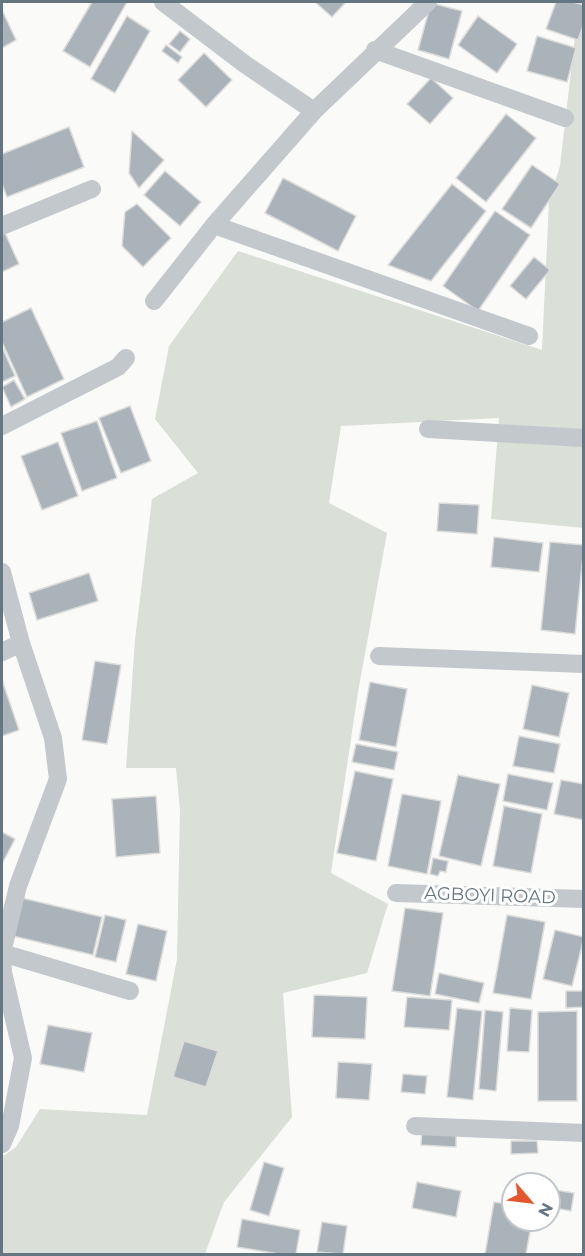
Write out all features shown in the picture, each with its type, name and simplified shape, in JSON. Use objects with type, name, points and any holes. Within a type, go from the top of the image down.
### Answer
[{"type":"street","points":[[163,2],[246,65],[315,111]]},
{"type":"street","points":[[154,302],[214,225],[315,111],[375,50],[428,2]]},
{"type":"street","points":[[375,50],[565,118]]},
{"type":"street","points":[[2,226],[92,189]]},
{"type":"street","points":[[214,225],[530,336]]},
{"type":"street","points":[[2,426],[118,367],[126,358]]},
{"type":"street","points":[[428,429],[584,438]]},
{"type":"street","points":[[2,572],[21,643],[53,738],[58,779],[18,886],[2,953],[3,972],[23,1058],[10,1125],[2,1144]]},
{"type":"street","points":[[2,652],[21,643]]},
{"type":"street","points":[[379,656],[584,664]]},
{"type":"street","name":"AGBOYI ROAD","points":[[396,892],[584,899]]},
{"type":"street","points":[[2,953],[130,991]]},
{"type":"street","points":[[415,1126],[584,1133]]},
{"type":"shaded area","points":[[579,2],[583,2],[583,528],[491,519],[499,418],[341,426],[329,503],[387,533],[358,692],[331,873],[388,904],[367,973],[283,993],[292,1117],[224,1202],[205,1254],[2,1254],[2,1157],[16,1147],[40,1109],[147,1115],[177,959],[180,810],[176,768],[126,768],[135,640],[152,499],[198,473],[155,419],[169,346],[238,251],[542,350],[549,201],[560,166]]},
{"type":"building","points":[[92,2],[127,2],[90,67],[63,51]]},
{"type":"building","points":[[315,2],[346,2],[332,17]]},
{"type":"building","points":[[556,2],[573,2],[584,5],[584,23],[578,40],[546,29]]},
{"type":"building","points":[[431,3],[462,11],[449,59],[418,50]]},
{"type":"building","points":[[2,10],[16,40],[2,48]]},
{"type":"building","points":[[127,16],[150,31],[115,93],[91,79]]},
{"type":"building","points":[[478,16],[517,44],[497,73],[458,45]]},
{"type":"building","points":[[180,31],[190,39],[180,52],[169,44]]},
{"type":"building","points":[[537,36],[576,48],[567,82],[527,71]]},
{"type":"building","points":[[166,45],[182,57],[178,63],[162,51]]},
{"type":"building","points":[[204,53],[232,80],[206,107],[178,80]]},
{"type":"building","points":[[431,78],[453,98],[430,124],[407,104]]},
{"type":"building","points":[[506,114],[536,138],[486,202],[456,178]]},
{"type":"building","points":[[69,127],[84,167],[7,197],[2,184],[2,154]]},
{"type":"building","points":[[132,131],[164,160],[139,188],[129,173]]},
{"type":"building","points":[[532,165],[560,184],[531,228],[502,209]]},
{"type":"building","points":[[165,171],[201,202],[180,226],[144,195]]},
{"type":"building","points":[[283,178],[356,216],[338,251],[265,213]]},
{"type":"building","points":[[452,184],[486,211],[431,281],[388,265]]},
{"type":"building","points":[[137,204],[171,238],[143,267],[122,246],[125,212]]},
{"type":"building","points":[[495,211],[530,235],[478,311],[443,286]]},
{"type":"building","points":[[5,233],[19,264],[2,272],[2,235]]},
{"type":"building","points":[[534,257],[550,270],[526,299],[510,286]]},
{"type":"building","points":[[31,308],[64,379],[27,397],[2,342],[2,322]]},
{"type":"building","points":[[2,347],[15,376],[2,382]]},
{"type":"building","points":[[14,380],[25,399],[11,407],[2,387]]},
{"type":"building","points":[[130,406],[151,461],[121,473],[99,418]]},
{"type":"building","points":[[97,421],[117,478],[82,491],[61,433]]},
{"type":"building","points":[[58,442],[78,496],[42,510],[21,456]]},
{"type":"building","points":[[439,503],[479,505],[477,534],[437,531]]},
{"type":"building","points":[[494,537],[543,543],[539,572],[491,567]]},
{"type":"building","points":[[550,542],[584,545],[575,634],[541,630]]},
{"type":"building","points":[[89,573],[98,601],[37,620],[29,593]]},
{"type":"building","points":[[95,661],[121,665],[107,744],[82,740]]},
{"type":"building","points":[[2,680],[19,730],[2,736]]},
{"type":"building","points":[[370,682],[407,689],[396,747],[359,740]]},
{"type":"building","points":[[532,685],[569,693],[559,737],[523,729]]},
{"type":"building","points":[[519,736],[560,744],[554,773],[513,766]]},
{"type":"building","points":[[356,744],[398,752],[394,770],[352,762]]},
{"type":"building","points":[[355,771],[393,779],[376,861],[337,853]]},
{"type":"building","points":[[508,774],[553,783],[547,810],[503,801]]},
{"type":"building","points":[[458,775],[500,784],[481,866],[439,856]]},
{"type":"building","points":[[561,780],[584,784],[584,820],[554,814]]},
{"type":"building","points":[[402,794],[441,801],[427,874],[388,866]]},
{"type":"building","points":[[156,796],[160,853],[116,857],[112,799]]},
{"type":"building","points":[[504,806],[542,814],[531,873],[493,866]]},
{"type":"building","points":[[2,832],[15,839],[3,862],[2,861]]},
{"type":"building","points":[[433,858],[448,861],[446,872],[440,871],[438,876],[430,874]]},
{"type":"building","points":[[22,898],[102,917],[93,955],[13,936]]},
{"type":"building","points":[[405,908],[443,913],[430,996],[392,991]]},
{"type":"building","points":[[105,915],[126,920],[116,962],[95,957]]},
{"type":"building","points":[[507,915],[545,922],[531,999],[493,993]]},
{"type":"building","points":[[138,924],[167,931],[156,981],[126,974]]},
{"type":"building","points":[[555,930],[584,937],[572,986],[543,979]]},
{"type":"building","points":[[439,973],[484,983],[479,1003],[435,994]]},
{"type":"building","points":[[566,991],[583,991],[583,1007],[566,1008]]},
{"type":"building","points":[[314,995],[367,997],[365,1039],[312,1037]]},
{"type":"building","points":[[407,997],[452,1000],[449,1030],[404,1027]]},
{"type":"building","points":[[457,1008],[482,1011],[473,1100],[447,1097]]},
{"type":"building","points":[[510,1008],[532,1010],[529,1052],[507,1051]]},
{"type":"building","points":[[485,1010],[503,1012],[496,1091],[479,1089]]},
{"type":"building","points":[[577,1011],[577,1101],[538,1101],[538,1012]]},
{"type":"building","points":[[48,1025],[92,1033],[84,1072],[40,1064]]},
{"type":"building","points":[[184,1041],[218,1051],[206,1087],[173,1077]]},
{"type":"building","points":[[338,1062],[372,1064],[369,1100],[336,1098]]},
{"type":"building","points":[[403,1074],[427,1076],[425,1094],[401,1092]]},
{"type":"building","points":[[422,1130],[456,1132],[456,1147],[421,1145]]},
{"type":"building","points":[[511,1141],[537,1141],[538,1153],[511,1154]]},
{"type":"building","points":[[264,1162],[284,1168],[269,1216],[250,1210]]},
{"type":"building","points":[[417,1182],[461,1191],[456,1217],[412,1208]]},
{"type":"building","points":[[561,1191],[574,1193],[571,1211],[561,1209]]},
{"type":"building","points":[[494,1202],[501,1203],[501,1232],[530,1232],[526,1254],[485,1254]]},
{"type":"building","points":[[242,1219],[300,1230],[296,1254],[279,1254],[237,1247]]},
{"type":"building","points":[[322,1222],[347,1226],[343,1254],[317,1252]]}]
